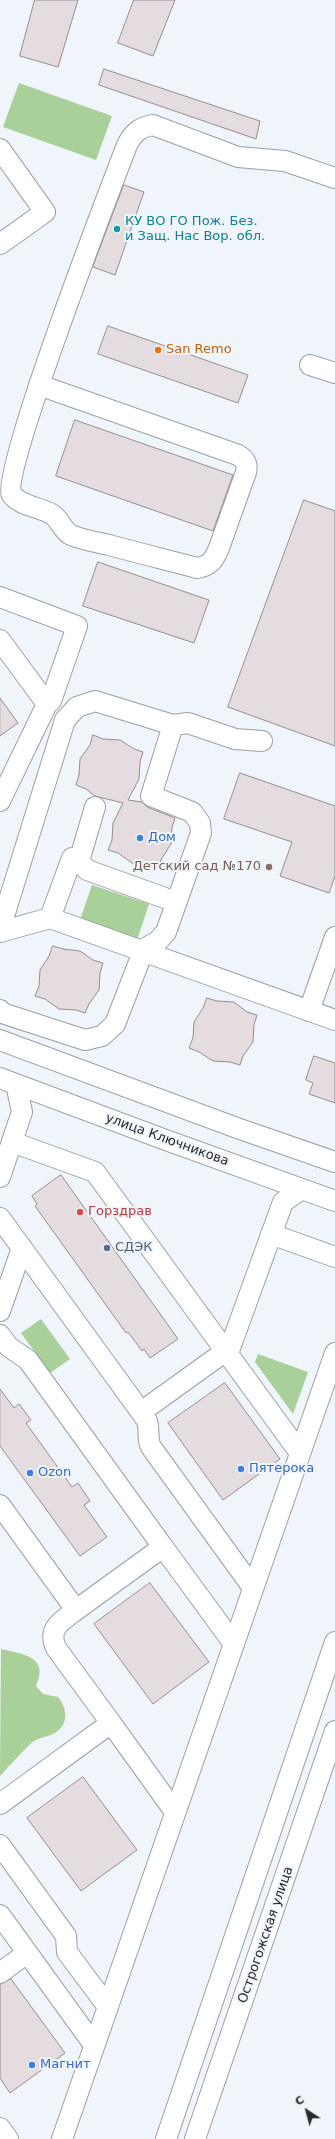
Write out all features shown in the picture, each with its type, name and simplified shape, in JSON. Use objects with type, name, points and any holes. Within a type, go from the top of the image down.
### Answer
[{"type":"street","points":[[40,385],[238,455],[244,459],[247,466],[246,472],[215,560],[205,566],[197,568],[70,535],[54,515],[17,499],[12,495],[8,488],[9,482],[54,339],[131,136],[139,129],[153,125],[238,157],[285,161],[335,178]]},
{"type":"street","points":[[0,149],[45,212],[0,244]]},
{"type":"street","points":[[310,365],[335,372]]},
{"type":"street","points":[[0,597],[76,626],[51,701],[46,704],[0,801]]},
{"type":"street","points":[[0,640],[46,704]]},
{"type":"street","points":[[0,931],[65,720],[77,707],[95,701],[173,725],[188,723],[235,739],[262,741]]},
{"type":"street","points":[[0,1010],[2,1013],[85,1040],[102,1036],[115,1024],[143,951],[166,932],[201,832],[200,823],[192,812],[151,796],[173,725]]},
{"type":"street","points":[[79,861],[95,807]]},
{"type":"street","points":[[50,918],[72,858],[79,861],[87,870],[176,902]]},
{"type":"street","points":[[0,931],[50,918],[335,1020]]},
{"type":"street","points":[[309,1011],[335,937]]},
{"type":"street","points":[[0,1040],[237,1128],[335,1162]]},
{"type":"street","points":[[8,1081],[22,1112]]},
{"type":"street","name":"улица Ключникова","points":[[8,1081],[335,1201]]},
{"type":"street","points":[[0,1177],[22,1112],[49,1096]]},
{"type":"street","points":[[12,1142],[95,1172],[300,1453]]},
{"type":"street","points":[[274,1179],[282,1202]]},
{"type":"street","points":[[141,1412],[230,1348],[282,1202],[302,1189]]},
{"type":"street","points":[[0,1218],[141,1412],[148,1424],[148,1441],[151,1447],[253,1588]]},
{"type":"street","points":[[271,1234],[335,1257]]},
{"type":"street","points":[[0,1311],[22,1248]]},
{"type":"street","points":[[0,1335],[9,1347],[28,1360],[234,1644]]},
{"type":"street","points":[[62,2139],[335,1353]]},
{"type":"street","points":[[0,1506],[76,1610]]},
{"type":"street","points":[[163,1547],[61,1621],[54,1631],[52,1639],[56,1648],[175,1812]]},
{"type":"street","points":[[166,2139],[335,1642]]},
{"type":"street","points":[[0,1804],[111,1723]]},
{"type":"street","name":"Острогожская улица","points":[[195,2139],[335,1731]]},
{"type":"street","points":[[0,1845],[66,1936],[67,1952],[108,2007]]},
{"type":"street","points":[[0,1915],[94,2046]]},
{"type":"street","points":[[0,1973],[27,1953]]},
{"type":"street","points":[[0,2128],[8,2139]]},
{"type":"green space","points":[[19,83],[112,116],[96,160],[3,127]]},
{"type":"green space","points":[[92,885],[149,904],[137,940],[80,920]]},
{"type":"green space","points":[[41,1319],[70,1359],[50,1373],[21,1333]]},
{"type":"green space","points":[[258,1354],[308,1372],[293,1414],[255,1362]]},
{"type":"green space","points":[[1,1649],[25,1655],[37,1662],[39,1676],[36,1686],[43,1694],[58,1697],[64,1707],[65,1717],[62,1727],[58,1731],[30,1744],[0,1776]]},
{"type":"building","points":[[35,0],[78,0],[58,67],[20,56]]},
{"type":"building","points":[[134,0],[175,0],[153,56],[118,43]]},
{"type":"building","points":[[104,69],[260,121],[256,139],[99,85]]},
{"type":"building","name":"КУ ВО ГО Пож. Без. и Защ. Нас Вор. обл.","points":[[124,185],[144,192],[115,275],[93,267]]},
{"type":"building","points":[[108,326],[248,375],[238,403],[98,354]]},
{"type":"building","points":[[75,420],[233,475],[213,531],[56,476]]},
{"type":"building","points":[[304,500],[335,511],[335,746],[228,707]]},
{"type":"building","points":[[98,562],[209,600],[194,643],[83,606]]},
{"type":"building","points":[[0,698],[18,723],[0,736]]},
{"type":"building","points":[[93,735],[103,739],[120,740],[134,749],[143,752],[140,762],[139,779],[128,800],[142,802],[147,807],[175,818],[172,827],[171,844],[158,867],[149,864],[132,863],[118,853],[108,850],[112,840],[113,823],[123,803],[95,796],[86,789],[76,785],[79,775],[80,759],[90,745]]},
{"type":"building","points":[[240,773],[335,806],[335,876],[329,893],[280,876],[292,842],[224,819]]},
{"type":"building","points":[[53,946],[80,951],[93,960],[103,963],[100,973],[99,990],[89,1004],[85,1013],[76,1010],[59,1009],[45,999],[35,996],[39,986],[40,970],[49,956]]},
{"type":"building","points":[[207,998],[217,1001],[234,1002],[247,1012],[257,1015],[254,1025],[253,1042],[243,1056],[240,1065],[230,1062],[213,1061],[199,1052],[189,1048],[193,1038],[194,1022],[203,1008]]},
{"type":"building","points":[[314,1056],[335,1063],[335,1103],[309,1094],[313,1083],[306,1080]]},
{"type":"building","points":[[61,1175],[178,1339],[150,1358],[144,1349],[142,1351],[128,1332],[126,1333],[35,1206],[37,1204],[32,1196]]},
{"type":"building","points":[[225,1383],[280,1459],[223,1500],[168,1423]]},
{"type":"building","points":[[0,1389],[14,1408],[19,1404],[31,1420],[26,1423],[72,1487],[78,1483],[90,1501],[84,1505],[107,1537],[80,1556],[0,1446]]},
{"type":"building","points":[[150,1583],[209,1662],[153,1704],[94,1624]]},
{"type":"building","points":[[83,1777],[137,1850],[81,1891],[27,1818]]},
{"type":"building","points":[[11,1979],[65,2053],[10,2093],[0,2078],[0,1985]]},
{"type":"place","name":"КУ ВО ГО Пож. Без. и Защ. Нас Вор. обл.","points":[[117,229]]},
{"type":"place","name":"San Remo","points":[[158,350]]},
{"type":"place","name":"Дом","points":[[140,838]]},
{"type":"place","name":"Детский сад №170","points":[[269,867]]},
{"type":"place","name":"Горздрав","points":[[80,1212]]},
{"type":"place","name":"СДЭК","points":[[107,1248]]},
{"type":"place","name":"Пятерока","points":[[241,1469]]},
{"type":"place","name":"Ozon","points":[[30,1473]]},
{"type":"place","name":"Магнит","points":[[32,2065]]}]
